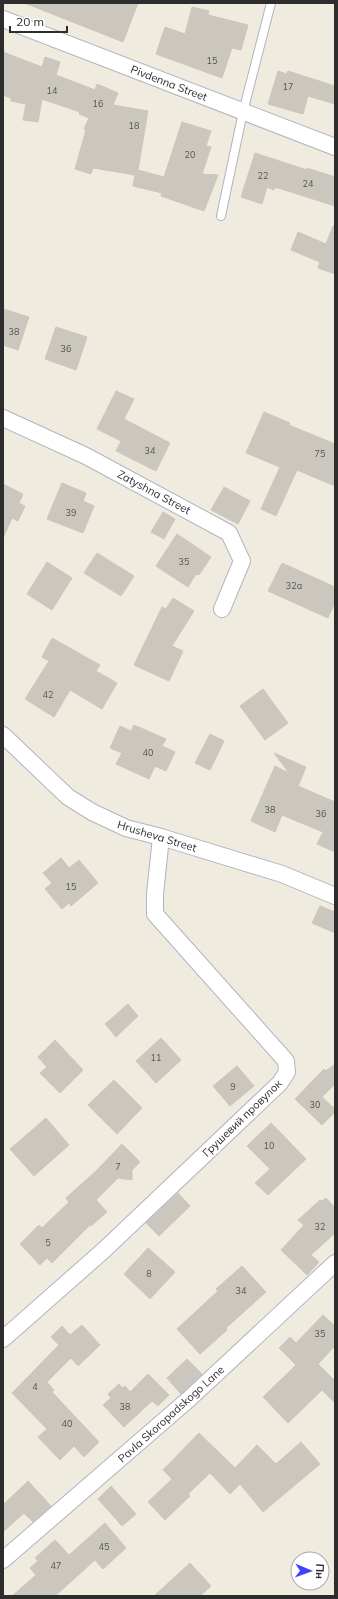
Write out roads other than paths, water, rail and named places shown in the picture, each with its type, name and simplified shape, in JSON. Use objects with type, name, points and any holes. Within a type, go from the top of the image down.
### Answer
[{"type":"street","name":"Pivdenna Street","points":[[3,19],[335,147]]},
{"type":"street","name":"Zatyshna Street","points":[[3,418],[86,456],[229,533],[242,561],[222,609]]},
{"type":"street","name":"Hrusheva Street","points":[[3,735],[68,797],[92,812],[126,828],[161,837],[282,874],[335,896]]},
{"type":"street","name":"Грушевий провулок","points":[[3,1339],[104,1250],[280,1083],[287,1072],[286,1061],[155,914],[155,894],[161,837]]},
{"type":"street","name":"Pavla Skoropadskogo Lane","points":[[3,1560],[189,1399],[335,1263]]},
{"type":"lane","points":[[221,216],[243,112],[271,3]]}]
